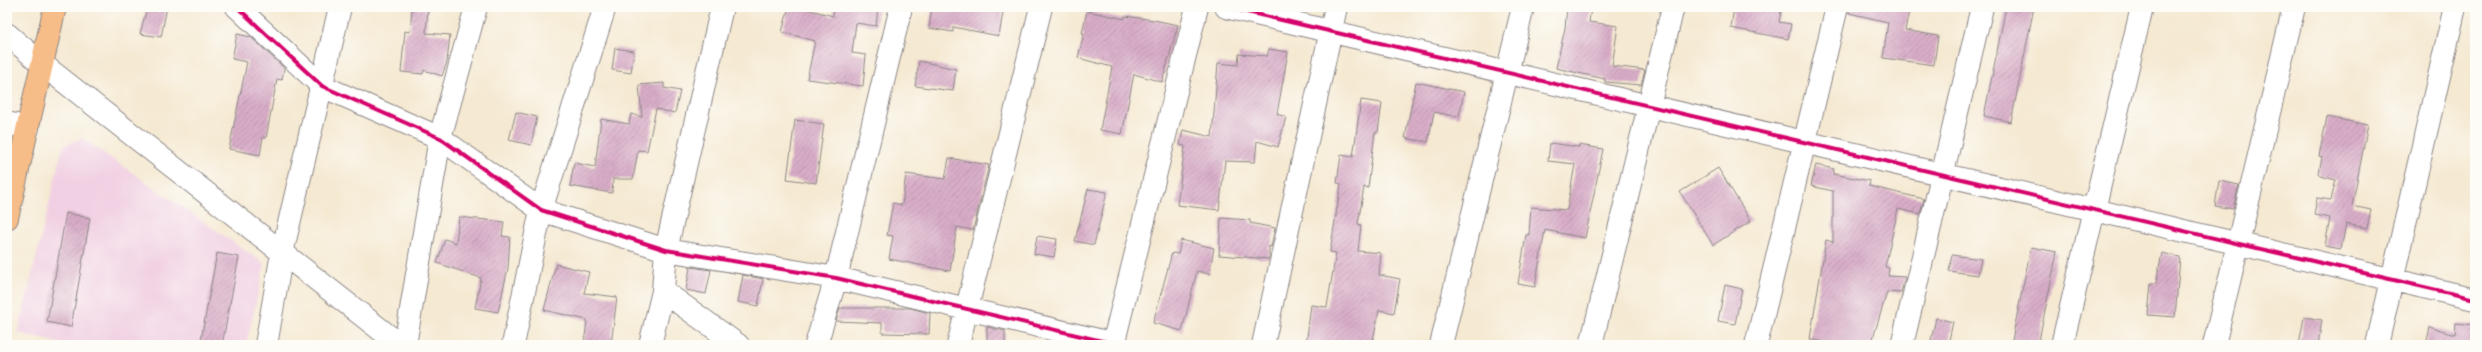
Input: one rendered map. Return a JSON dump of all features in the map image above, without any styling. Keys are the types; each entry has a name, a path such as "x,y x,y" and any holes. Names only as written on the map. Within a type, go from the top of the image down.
{"main road":[{"path":"7,218 17,125 42,64 55,7"}],"street":[{"path":"237,7 322,86 440,138 541,210 666,250 836,278 1116,345 1196,7"},
{"path":"266,345 282,253 340,7"},
{"path":"405,345 440,138 476,7"},
{"path":"513,345 541,210 605,7"},
{"path":"650,345 663,290 666,250 722,7"},
{"path":"816,345 836,278 901,7"},
{"path":"958,345 1041,7"},
{"path":"1226,7 2475,299"},
{"path":"1263,345 1336,7"},
{"path":"1441,345 1523,7"},
{"path":"1591,345 1673,7"},
{"path":"1756,345 1806,143 1837,7"},
{"path":"1902,345 1982,7"},
{"path":"2062,345 2142,7"},
{"path":"2214,345 2294,7"},
{"path":"2377,345 2455,7"},
{"path":"7,34 42,64 400,345"},
{"path":"663,290 738,345"}],"shaded area":[{"path":"82,138 265,264 246,345 68,345 18,333 63,146"}],"building":[{"path":"147,7 167,7 161,37 140,34"},
{"path":"789,7 799,7 833,16 834,7 878,7 876,26 856,23 852,53 866,55 863,86 807,79 815,41 782,32"},
{"path":"932,7 1004,7 999,36 953,27 953,32 929,28"},
{"path":"1567,7 1591,7 1589,22 1618,26 1612,66 1645,70 1641,85 1605,82 1605,79 1556,68 1565,28"},
{"path":"1734,7 1782,7 1779,22 1791,24 1788,39 1731,28"},
{"path":"1850,7 1910,7 1905,30 1938,36 1934,65 1883,58 1888,22 1849,13"},
{"path":"2006,7 2034,7 2011,122 1984,116"},
{"path":"412,8 428,9 426,33 450,35 447,62 442,76 424,70 423,74 401,72 405,31 410,32"},
{"path":"1087,11 1125,19 1125,16 1178,25 1162,82 1134,74 1122,134 1100,130 1112,67 1078,58"},
{"path":"237,34 251,37 284,68 282,80 277,79 266,138 263,137 260,155 229,149 247,62 232,59"},
{"path":"615,48 634,51 631,73 612,70"},
{"path":"1269,49 1288,52 1277,114 1286,117 1278,147 1257,141 1255,162 1225,161 1219,210 1177,205 1185,146 1180,145 1183,130 1212,137 1218,63 1238,65 1239,54 1267,56"},
{"path":"919,61 956,69 953,91 915,86"},
{"path":"1416,82 1464,92 1459,117 1434,112 1428,142 1405,138"},
{"path":"664,83 664,88 680,91 675,113 656,109 647,151 638,150 633,179 613,179 612,193 570,186 574,163 595,167 601,119 629,124 631,114 642,117 639,85"},
{"path":"1361,100 1382,103 1378,132 1375,132 1368,188 1364,187 1358,224 1361,225 1358,251 1381,253 1379,275 1400,279 1394,313 1379,310 1372,345 1306,345 1311,305 1327,307 1336,253 1330,252 1341,184 1337,183 1341,155 1353,157"},
{"path":"516,112 537,117 531,145 509,140"},
{"path":"2327,117 2368,125 2352,206 2371,210 2367,228 2346,224 2341,249 2325,246 2330,218 2314,215 2317,198 2331,200 2336,180 2321,176 2319,173 2322,157 2319,156"},
{"path":"795,120 824,124 816,183 787,179"},
{"path":"1550,143 1579,147 1579,145 1603,149 1585,238 1545,230 1535,287 1518,284 1526,235 1529,235 1531,207 1567,210 1575,164 1548,161"},
{"path":"949,158 989,165 973,230 957,227 950,271 889,259 893,236 887,235 893,203 902,205 906,174 945,179"},
{"path":"1816,165 1834,169 1833,174 1870,181 1869,186 1924,199 1920,214 1898,209 1885,267 1889,268 1888,276 1905,277 1901,293 1887,292 1871,345 1839,345 1810,339 1826,240 1833,242 1833,191 1811,186"},
{"path":"1718,168 1751,221 1713,245 1680,192"},
{"path":"2219,181 2239,185 2233,209 2215,206"},
{"path":"1088,189 1107,192 1094,245 1075,241"},
{"path":"66,213 90,218 71,327 47,322"},
{"path":"459,217 504,222 502,236 510,237 508,268 498,312 475,308 481,278 437,263 445,239 456,243"},
{"path":"1221,218 1250,220 1250,223 1275,228 1271,247 1269,246 1269,259 1219,255"},
{"path":"1037,236 1057,239 1054,257 1034,254"},
{"path":"1181,240 1214,248 1209,274 1197,271 1182,331 1153,323 1172,253 1178,254"},
{"path":"2031,247 2057,252 2038,345 2011,345"},
{"path":"217,253 239,257 222,345 200,345"},
{"path":"2162,253 2180,257 2175,317 2148,315 2151,283 2156,283"},
{"path":"1952,255 1981,259 1978,275 1949,271"},
{"path":"556,264 589,272 584,293 617,297 611,345 584,345 587,320 544,310"},
{"path":"690,267 711,270 706,294 686,290"},
{"path":"743,275 763,279 758,306 738,302"},
{"path":"1725,285 1742,289 1735,324 1718,321"},
{"path":"840,308 910,308 930,313 929,334 882,333 882,323 836,321"},
{"path":"2304,317 2322,320 2318,345 2299,345"},
{"path":"1936,318 1953,322 1948,345 1930,345"},
{"path":"2456,323 2475,325 2475,345 2426,345 2430,327 2455,334"},
{"path":"987,327 1005,331 1005,343 987,343"}],"cycle path":[{"path":"237,7 322,86 440,138 541,210 666,250 836,278 1119,345"},
{"path":"1226,7 2475,299"}]}
